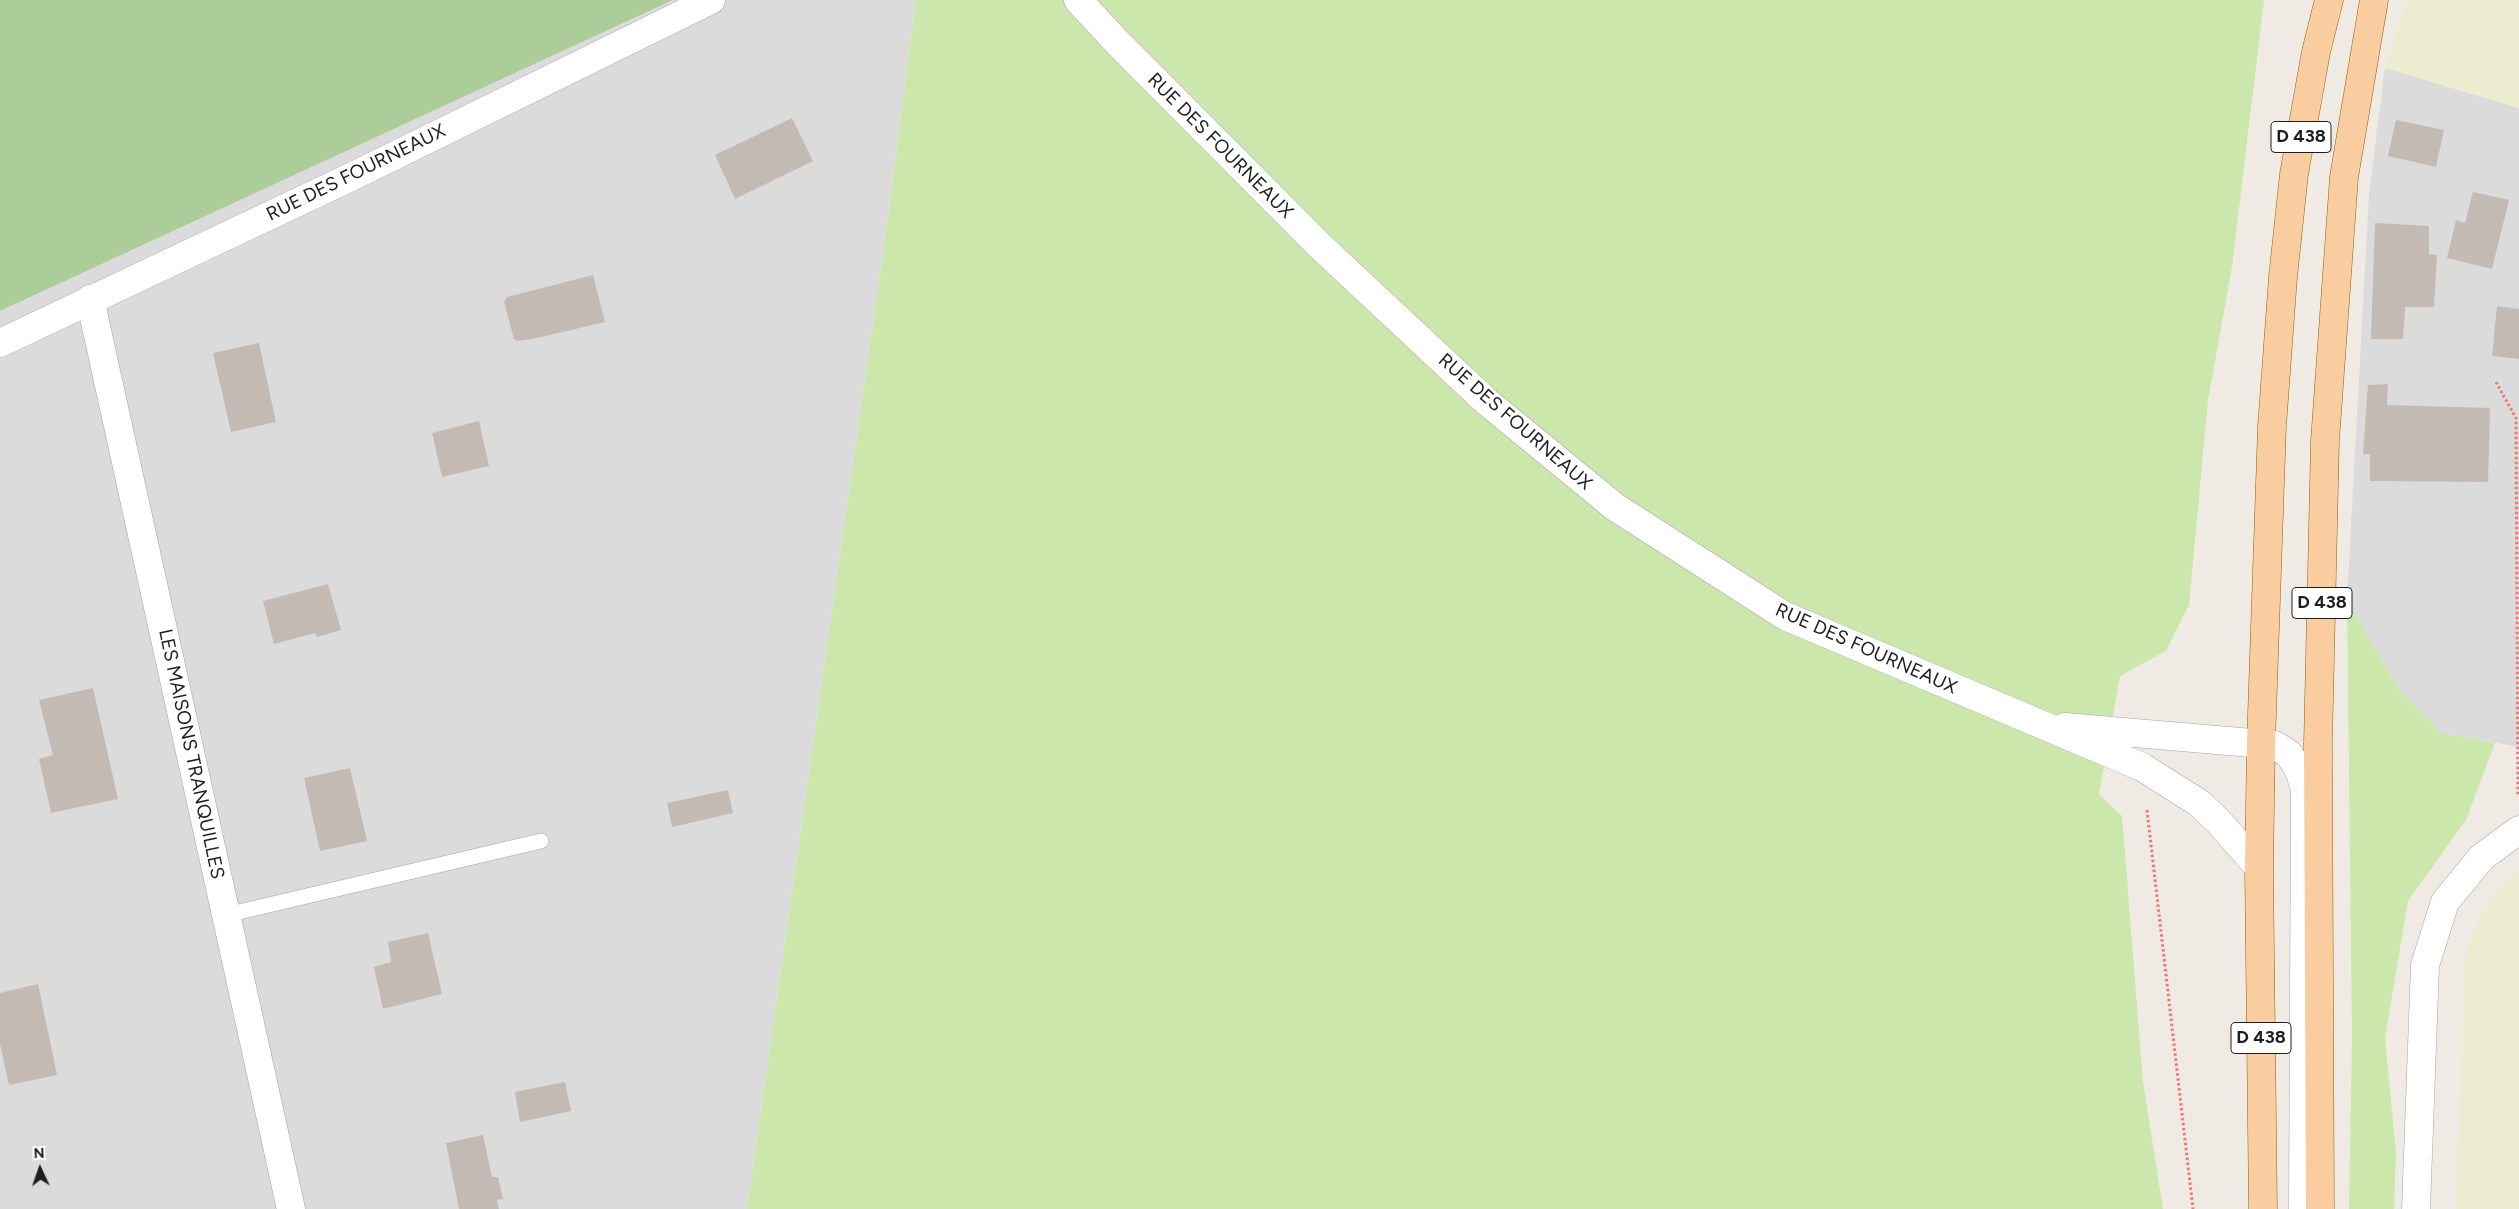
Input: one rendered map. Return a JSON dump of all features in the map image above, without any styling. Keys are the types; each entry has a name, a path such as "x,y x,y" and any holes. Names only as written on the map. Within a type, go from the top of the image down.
{"main road":[{"name":"D 438","path":"2263,1209 2259,868 2261,743 2272,426 2283,276 2294,174 2316,52 2328,0"},
{"name":"D 438","path":"2320,1209 2318,743 2326,441 2344,177 2374,0"}],"street":[{"name":"RUE DES FOURNEAUX","path":"0,342 350,178 711,0"},
{"name":"RUE DES FOURNEAUX","path":"1078,0 1123,48 1319,245 1487,402 1615,507 1785,616 2038,725 2142,767 2199,803 2219,822 2259,868"},
{"name":"LES MAISONS TRANQUILLES","path":"90,299 291,1209"},
{"path":"2038,725 2274,744 2289,754 2299,770 2305,789 2303,1209"},
{"path":"2416,1209 2425,965 2445,902 2482,857 2519,830"}],"lane":[{"path":"226,915 541,841"}],"path":[{"path":"2496,382 2516,418 2519,830"},
{"path":"2142,767 2193,1209"}],"shaded area":[{"path":"673,0 916,0 887,225 747,1209 0,1209 0,311"},
{"path":"2385,68 2519,108 2519,747 2441,733 2398,688 2347,599 2369,194"}],"green space":[{"path":"0,0 673,0 0,311"},
{"path":"916,0 2264,0 2232,267 2208,400 2189,605 2166,651 2120,676 2099,794 2122,816 2143,1082 2163,1209 747,1209 887,225"},
{"path":"2407,0 2519,0 2519,108 2385,68"},
{"path":"2347,599 2398,688 2441,733 2495,743 2466,820 2408,901 2385,1038 2396,1152 2394,1209 2349,1209 2352,1037"},
{"path":"2519,872 2519,1209 2456,1209 2465,956 2479,919 2500,887"}],"building":[{"path":"792,118 813,161 735,199 715,155"},
{"path":"2396,120 2444,130 2436,167 2388,156"},
{"path":"2473,192 2509,200 2492,269 2447,258 2456,220 2465,223"},
{"path":"2375,223 2429,226 2429,254 2437,255 2434,307 2405,307 2403,339 2371,339"},
{"path":"593,275 605,322 537,338 518,341 514,339 504,302 507,297"},
{"path":"2497,306 2519,309 2519,359 2492,356"},
{"path":"259,343 276,422 231,432 213,353"},
{"path":"2388,384 2387,405 2490,408 2488,482 2370,481 2370,454 2363,454 2368,385"},
{"path":"479,421 489,466 442,477 432,433"},
{"path":"328,584 341,630 317,637 315,633 274,644 263,601"},
{"path":"93,688 118,799 51,813 39,759 53,755 39,700"},
{"path":"350,768 367,841 320,851 304,778"},
{"path":"728,790 733,813 672,827 667,803"},
{"path":"428,933 442,994 383,1009 374,967 391,962 388,942"},
{"path":"38,984 57,1075 9,1085 0,1044 0,993"},
{"path":"565,1082 571,1111 520,1122 515,1092"},
{"path":"483,1135 492,1177 498,1177 503,1199 497,1200 499,1209 459,1209 446,1143"}]}
